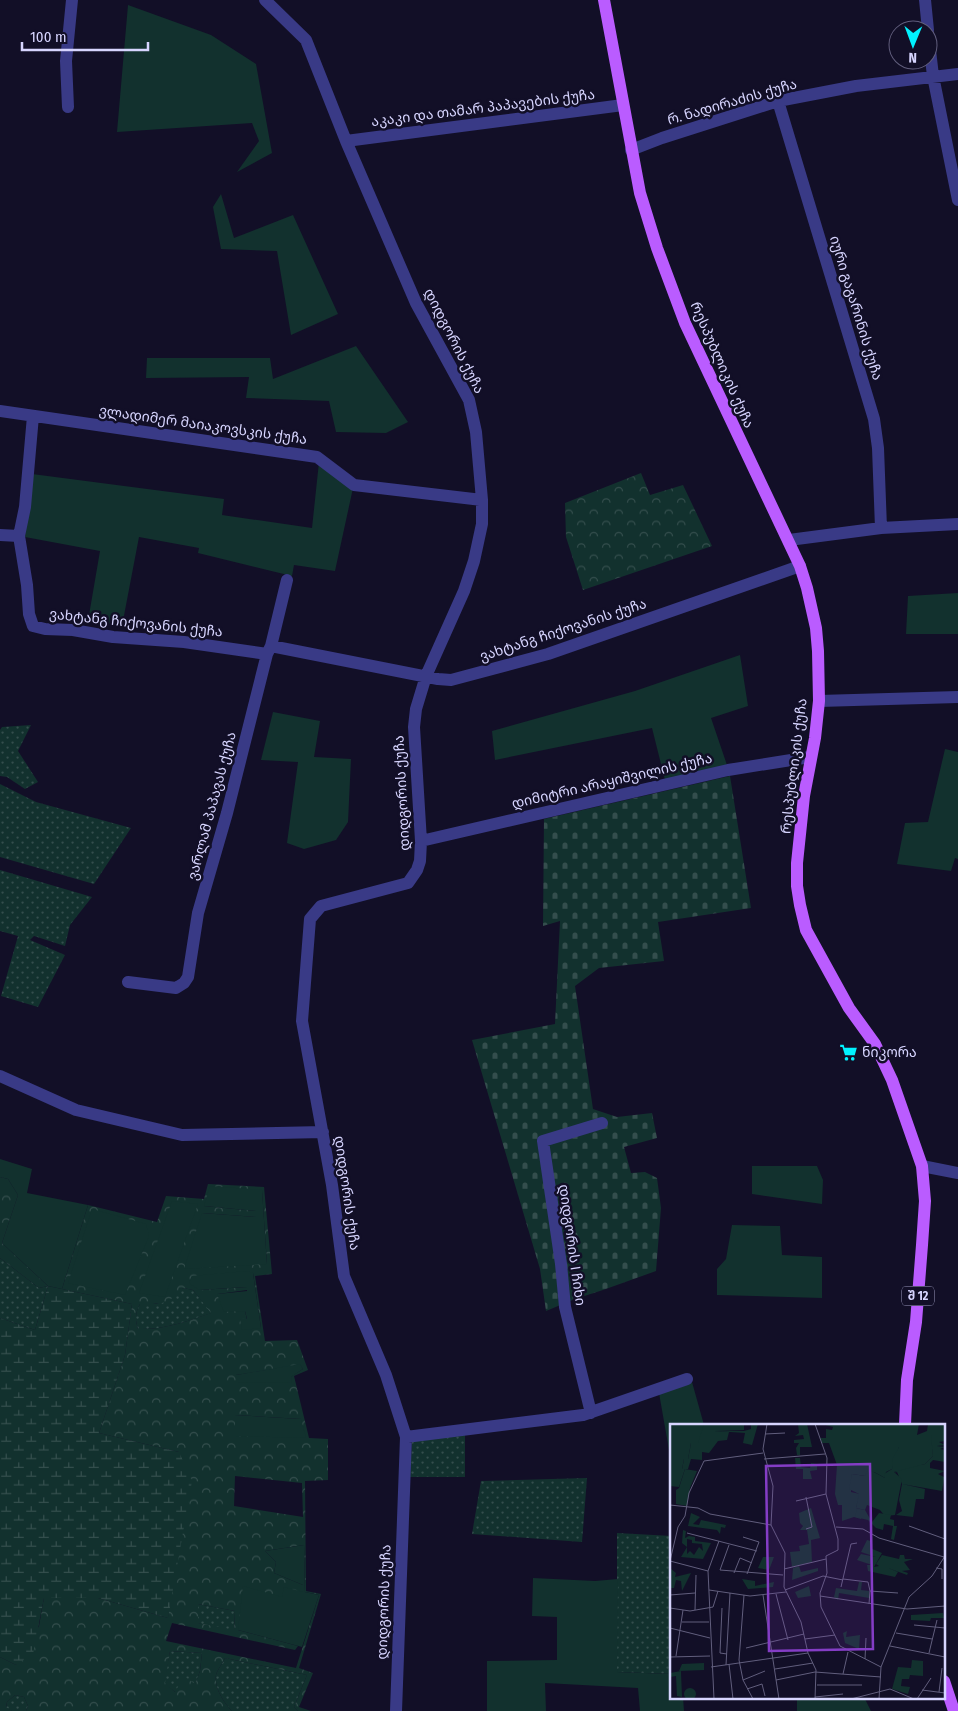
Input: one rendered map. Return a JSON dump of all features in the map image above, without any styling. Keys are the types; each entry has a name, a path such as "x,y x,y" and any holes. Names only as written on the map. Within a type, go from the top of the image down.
{"main road":[{"name":"რესპუბლიკის ქუჩა","path":"604,0 640,193 659,255 685,323 730,422 800,566 816,628 818,701 815,738 804,796 797,863 798,886 806,930 849,1008 875,1044 892,1080 922,1166 925,1201 916,1322 907,1380 905,1424"},
{"path":"946,1687 954,1711"}],"street":[{"path":"68,107 66,61 72,0"},
{"name":"დიდგორის ქუჩა","path":"265,0 306,40 346,141 416,303 469,400 476,432 482,500 482,524 474,561 464,591 426,676 416,710 414,727 421,841 420,861 417,870 408,883 321,906 310,919 302,1021 332,1185 344,1276 386,1375 406,1437 396,1711"},
{"path":"925,0 927,20"},
{"path":"931,70 958,200"},
{"name":"რ. ნადირაძის ქუჩა","path":"631,150 662,138 778,101 856,86 958,74"},
{"name":"იური გაგარინის ქუჩა","path":"778,101 874,419 878,448 881,528"},
{"name":"აკაკი და თამარ პაპავების ქუჩა","path":"346,141 623,105"},
{"name":"ვლადიმერ მაიაკოვსკის ქუჩა","path":"0,411 316,457 354,484 482,500"},
{"path":"0,535 19,536 25,507 34,416"},
{"path":"789,540 881,528 958,524"},
{"name":"ვახტანგ ჩიქოვანის ქუჩა","path":"19,536 27,585 28,614 34,626 113,637 269,650 451,680 548,654 800,566"},
{"name":"ვარლამ პაპავას ქუჩა","path":"128,982 176,988 184,983 188,977 198,914 227,813 287,580"},
{"path":"818,701 958,697"},
{"name":"დიმიტრი არაყიშვილის ქუჩა","path":"421,841 728,770 810,757"},
{"path":"0,1076 76,1110 182,1134 323,1132"},
{"name":"დიდგორის I ჩიხი","path":"591,1413 565,1307 561,1264 543,1141 602,1124"},
{"path":"922,1166 958,1173"},
{"path":"406,1437 583,1415 687,1379"}],"green space":[{"path":"128,5 211,35 256,64 272,153 237,172 259,141 252,123 117,132"},
{"path":"221,194 234,238 293,215 338,314 291,335 277,251 221,249 213,207"},
{"path":"356,346 408,422 386,433 336,432 329,401 246,398 249,377 146,378 147,358 270,358 273,379"},
{"path":"319,462 353,488 335,571 294,565 292,576 198,553 199,548 139,537 122,626 88,621 100,551 25,537 32,474 224,499 222,515 312,528"},
{"path":"641,473 650,495 683,485 712,546 583,590 566,537 565,503"},
{"path":"958,593 958,634 906,634 908,596"},
{"path":"740,655 748,706 711,718 727,765 665,780 652,728 495,760 492,731 635,691"},
{"path":"273,712 320,721 314,757 351,759 348,822 336,840 304,849 287,843 298,762 261,760"},
{"path":"31,725 18,751 38,782 25,789 7,777 0,776 0,730 2,727"},
{"path":"945,749 958,752 958,859 955,858 951,871 897,864 905,823 928,822"},
{"path":"730,776 751,908 658,922 664,961 599,968 575,986 593,1109 617,1117 652,1113 657,1138 624,1147 631,1173 645,1172 657,1178 661,1208 656,1271 546,1311 540,1269 472,1040 555,1024 560,921 543,926 544,819"},
{"path":"0,784 36,802 131,828 94,884 0,857"},
{"path":"0,870 92,897 70,925 65,946 34,936 30,940 65,955 38,1007 1,996 18,936 0,931"},
{"path":"0,1159 32,1169 27,1193 88,1205 62,1289 48,1286 2,1243 18,1195 8,1179 0,1177"},
{"path":"752,1166 817,1166 823,1180 822,1204 752,1194"},
{"path":"0,1177 8,1179 18,1195 2,1243 48,1286 39,1288 0,1258"},
{"path":"208,1184 264,1187 272,1274 255,1276 265,1341 297,1340 308,1370 294,1376 309,1438 328,1439 328,1480 305,1481 306,1591 321,1594 299,1668 313,1673 299,1707 311,1711 298,1711 294,1707 307,1675 225,1658 217,1673 216,1680 220,1695 232,1711 26,1711 28,1706 24,1697 15,1695 7,1702 6,1707 12,1711 0,1711 0,1657 16,1665 39,1626 44,1598 98,1598 168,1618 179,1452 99,1433 125,1355 132,1304 62,1289 88,1205 157,1222 166,1196 204,1199","holes":["262,1191 267,1264 202,1213 256,1217 257,1211 204,1206","253,1273 261,1328 241,1319 247,1320 245,1311 218,1294 247,1290 247,1287 199,1290","183,1288 193,1290 211,1313 166,1326 138,1329 136,1316 140,1304 159,1303 173,1298","300,1365 303,1369 290,1377 236,1375","235,1415 301,1419 235,1436","235,1476 302,1483 303,1517 234,1506","304,1545 305,1592 319,1595 296,1668 166,1641 172,1623 295,1650 298,1646 238,1630 282,1597 303,1592 303,1585 274,1573 276,1562 265,1551","198,1604 235,1611 234,1630 198,1623","170,1651 202,1653 200,1671 195,1684 184,1676 175,1692 165,1683"]},
{"path":"210,1186 262,1190 267,1264 184,1269 202,1213 256,1217 256,1211 204,1206"},
{"path":"172,1201 198,1204 165,1297 139,1293"},
{"path":"92,1209 146,1224 149,1236 125,1295 68,1283"},
{"path":"732,1225 780,1226 782,1255 822,1257 822,1298 717,1295 717,1269 726,1259"},
{"path":"0,1258 39,1288 48,1286 35,1330 0,1318"},
{"path":"247,1271 253,1273 261,1328 242,1330 240,1319 247,1319 245,1311 224,1312 217,1294 247,1291 247,1287 199,1290 189,1283 192,1276"},
{"path":"48,1286 132,1304 125,1355 99,1433 179,1452 192,1481 168,1618 98,1598 44,1598 33,1654 16,1665 0,1657 0,1318 35,1330"},
{"path":"183,1288 193,1290 212,1313 185,1322 138,1329 136,1316 140,1304 157,1304"},
{"path":"300,1364 303,1369 291,1377 292,1383 236,1382 236,1375"},
{"path":"692,1382 704,1424 670,1424 670,1456 659,1393"},
{"path":"235,1415 301,1419 306,1438 235,1436"},
{"path":"465,1434 465,1477 410,1477 412,1438"},
{"path":"587,1478 582,1542 472,1534 481,1481"},
{"path":"617,1533 670,1536 670,1674 617,1672"},
{"path":"304,1545 305,1592 319,1595 302,1647 238,1630 243,1586 282,1597 284,1587 303,1592 303,1585 274,1573 276,1562 265,1551"},
{"path":"533,1578 595,1581 618,1579 617,1672 670,1674 670,1698 683,1698 684,1711 640,1711 638,1688 545,1683 546,1711 487,1711 487,1661 557,1660 557,1617 532,1616"},
{"path":"198,1604 235,1611 234,1631 197,1623"},
{"path":"170,1651 202,1653 200,1671 195,1685 175,1692 164,1683"},
{"path":"225,1658 307,1675 294,1707 298,1711 232,1711 220,1695 216,1680 217,1673"},
{"path":"15,1695 24,1697 28,1706 26,1711 12,1711 6,1708 7,1702"},
{"path":"797,1698 864,1698 871,1711 797,1711"}],"place":[{"name":"ნიკორა","path":"848,1052"}]}
